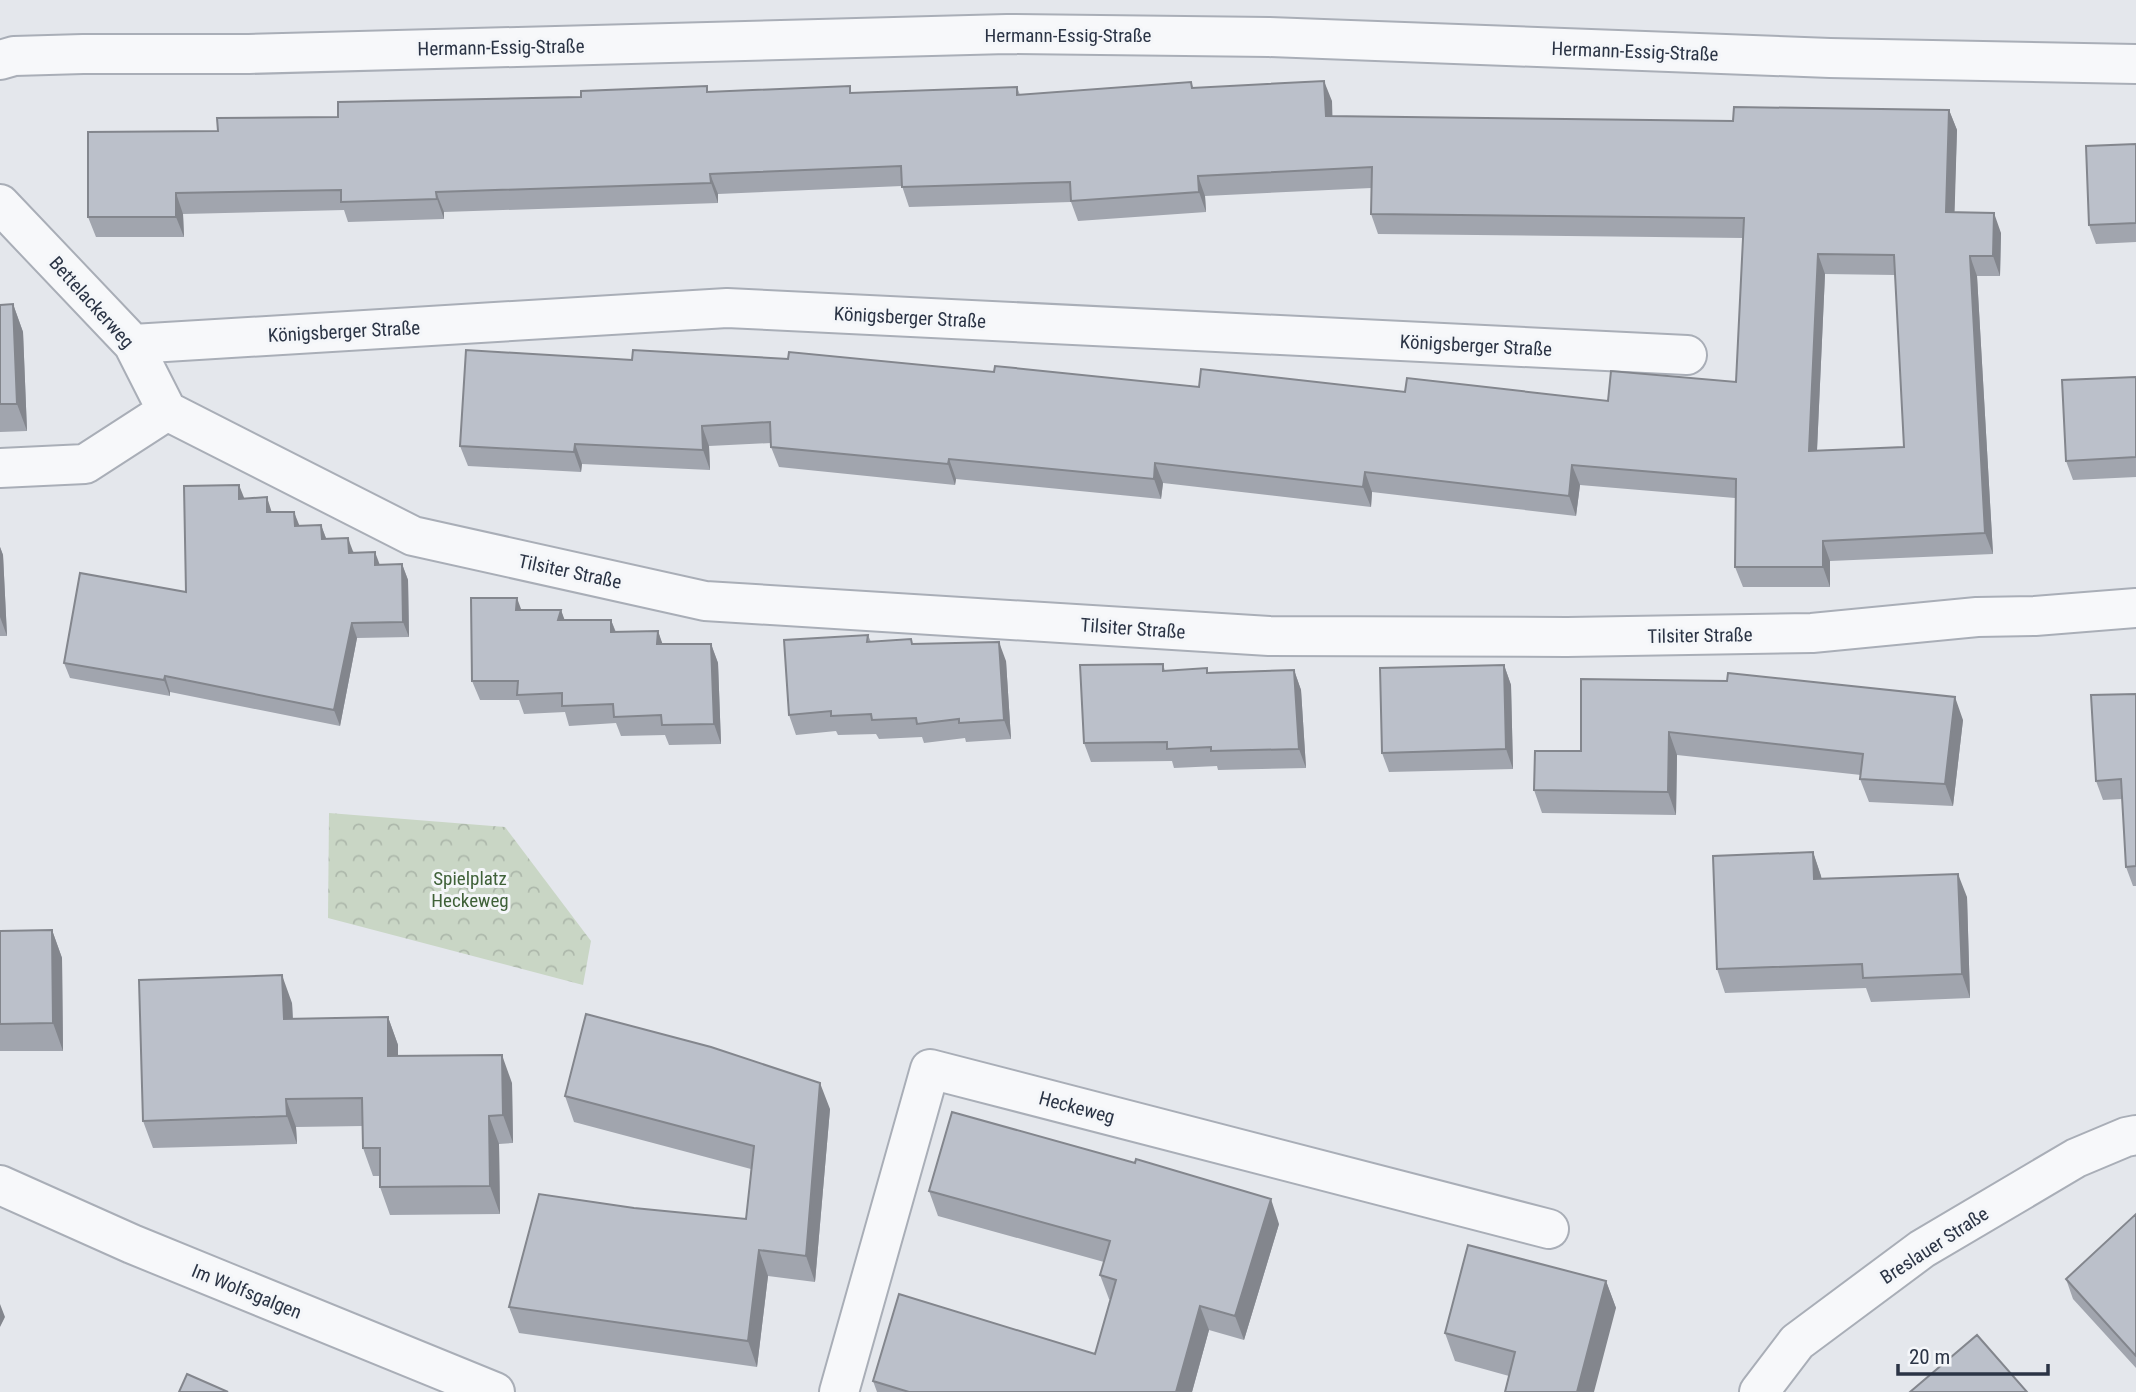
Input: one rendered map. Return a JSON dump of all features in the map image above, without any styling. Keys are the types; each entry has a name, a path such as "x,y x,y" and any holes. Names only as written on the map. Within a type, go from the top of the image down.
{"street":[{"name":"Hermann-Essig-Straße","path":"0,60 14,56 83,54 249,54 1021,34 1269,37 1830,58 2136,64"},
{"name":"Bettelackerweg","path":"0,204 133,344 167,411"},
{"name":"Königsberger Straße","path":"133,344 727,308 1687,355"},
{"path":"0,468 85,464 167,411"},
{"name":"Tilsiter Straße","path":"167,411 413,536 705,601 1269,636 1567,638 1812,633 1977,617 2035,616 2136,608"},
{"name":"Heckeweg","path":"839,1392 930,1069 1549,1229"},
{"name":"Breslauer Straße","path":"1759,1392 1797,1342 1922,1249 2076,1158 2136,1135"},
{"name":"Im Wolfsgalgen","path":"0,1185 132,1244 495,1392"}],"green space":[{"name":"Spielplatz Heckeweg","path":"329,813 505,827 591,941 583,985 328,918"}],"building":[{"path":"1324,81 1326,116 1733,121 1734,107 1949,110 1946,212 1994,213 1993,256 1970,256 1985,533 1823,541 1823,567 1735,567 1736,479 1572,465 1569,496 1365,472 1363,487 1155,463 1154,479 949,459 948,464 771,447 770,422 702,426 703,450 575,444 574,452 460,446 466,350 632,360 633,350 788,359 789,352 994,372 995,366 1199,387 1201,369 1405,392 1407,378 1608,401 1611,371 1736,382 1744,218 1371,214 1372,167 1198,176 1199,192 1071,201 1070,182 902,187 901,166 710,174 711,183 436,192 437,199 341,202 341,190 176,193 176,217 88,217 88,132 218,131 217,118 338,117 338,102 581,97 581,91 707,86 707,92 850,86 850,93 1017,87 1017,95 1191,82 1192,88","holes":["1818,254 1894,255 1904,447 1809,451"]},
{"path":"2136,144 2136,223 2089,225 2086,146"},
{"path":"13,304 17,404 0,404 0,305"},
{"path":"2136,377 2136,457 2066,461 2062,380"},
{"path":"239,485 239,499 267,497 267,512 294,512 295,526 321,525 322,539 348,538 349,553 375,552 375,565 402,564 403,622 352,623 334,710 165,676 164,680 64,663 80,573 186,592 184,486"},
{"path":"471,598 517,598 516,610 561,610 558,620 611,620 611,632 658,631 657,644 711,644 714,724 662,725 661,715 614,717 613,704 562,706 562,693 517,695 518,681 472,681"},
{"path":"868,635 867,642 911,639 912,644 999,642 1004,720 959,723 959,719 917,724 916,718 872,720 871,714 831,716 831,711 789,715 784,640"},
{"path":"1163,664 1163,671 1207,668 1207,673 1294,670 1299,749 1211,751 1211,747 1167,749 1167,742 1084,743 1080,665"},
{"path":"1504,665 1506,749 1382,753 1380,668"},
{"path":"1728,673 1955,697 1945,784 1860,779 1863,754 1669,732 1668,792 1534,790 1535,751 1581,751 1581,679 1727,681"},
{"path":"2136,694 2136,866 2126,867 2121,779 2096,781 2091,695"},
{"path":"1813,852 1814,879 1958,874 1962,974 1863,978 1862,964 1717,969 1713,856"},
{"path":"52,930 53,1023 0,1024 0,931"},
{"path":"282,975 284,1019 388,1017 388,1056 502,1055 503,1115 489,1116 490,1186 380,1187 380,1148 363,1148 362,1098 286,1099 287,1116 143,1121 139,980"},
{"path":"586,1014 711,1047 820,1083 806,1256 759,1250 748,1341 509,1307 539,1194 634,1208 746,1219 754,1146 565,1096"},
{"path":"952,1112 1135,1163 1136,1159 1271,1199 1235,1316 1200,1306 1176,1392 909,1392 873,1381 899,1294 1095,1354 1116,1280 1100,1275 1110,1241 929,1191"},
{"path":"2136,1214 2136,1356 2066,1279"},
{"path":"1468,1245 1606,1281 1577,1392 1505,1392 1515,1352 1445,1333"},
{"path":"1977,1335 2027,1392 1910,1392"},
{"path":"187,1374 228,1392 179,1392"}]}
